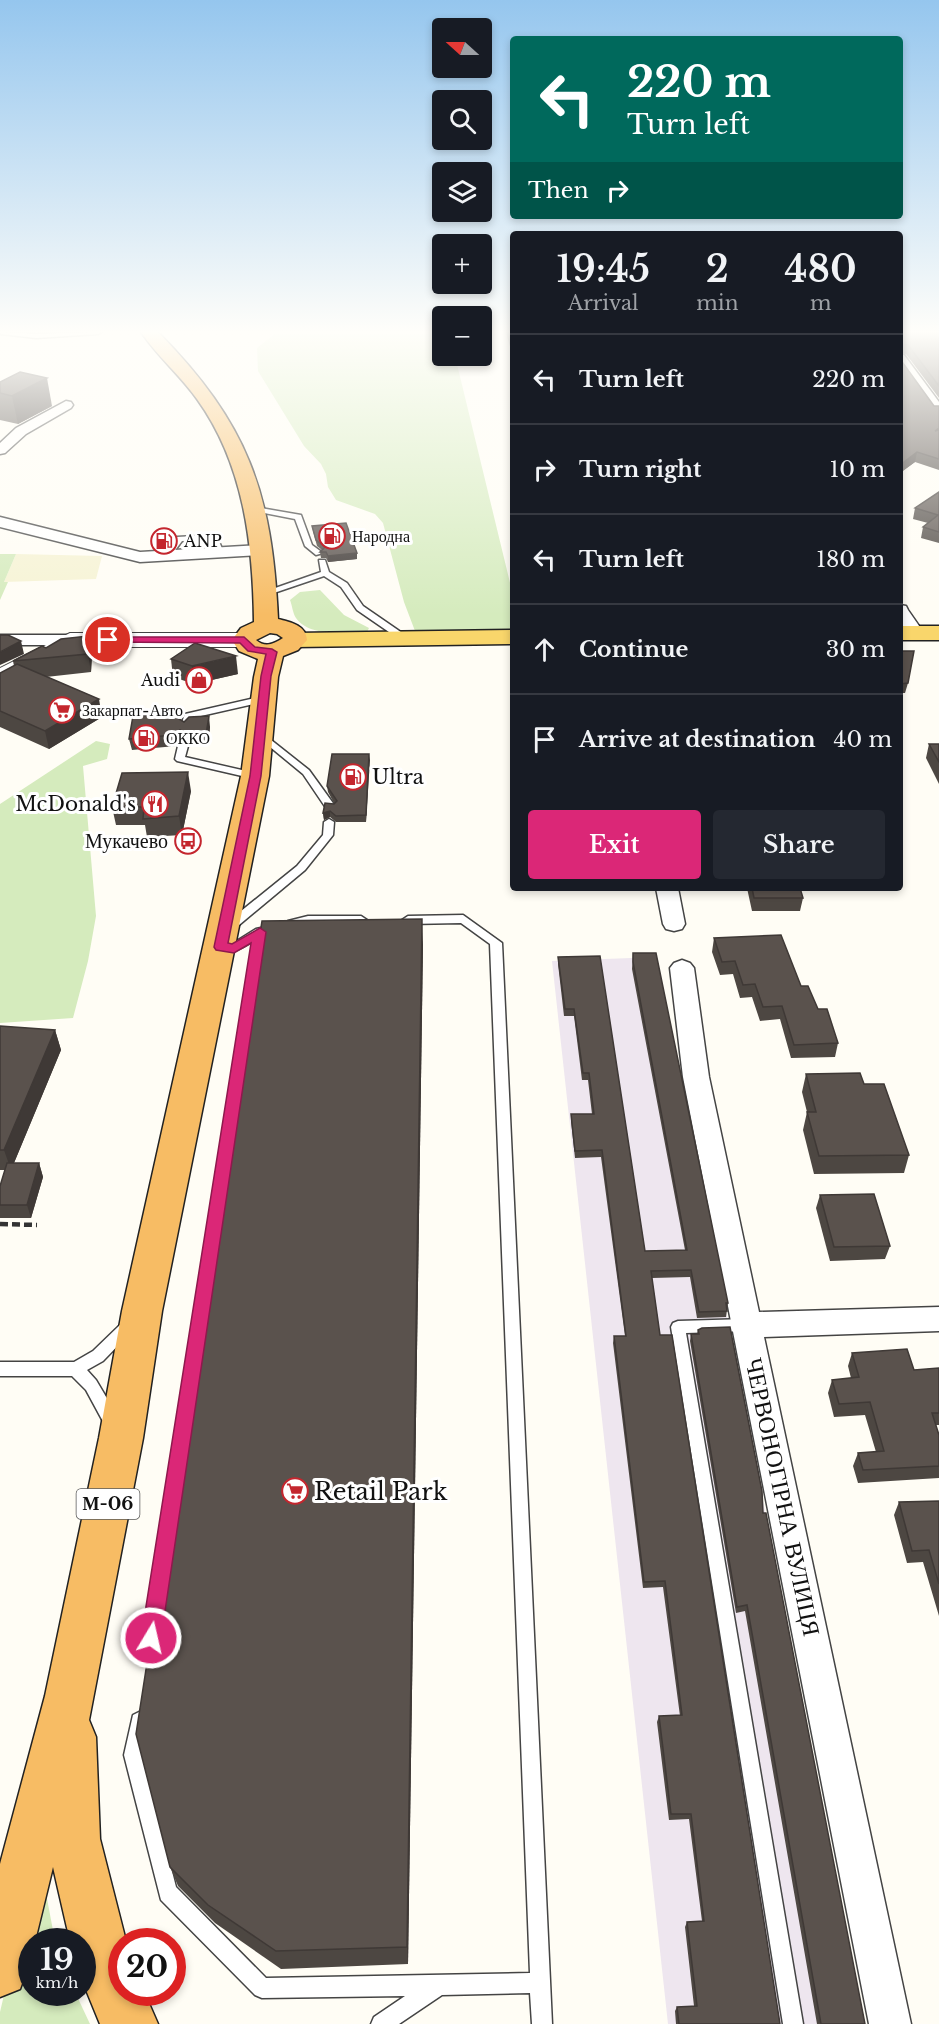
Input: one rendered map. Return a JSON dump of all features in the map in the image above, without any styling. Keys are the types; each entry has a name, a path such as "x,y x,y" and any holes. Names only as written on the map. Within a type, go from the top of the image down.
{"highway":[{"path":"224,426 245,475 261,550 266,627"},
{"path":"266,627 285,628 291,631 295,640 291,646 272,652 252,649 246,645 244,640 247,634 266,627"},
{"path":"265,688 272,652"},
{"name":"М-06","path":"0,1969 70,1696 121,1438 142,1311 255,776 265,688"},
{"name":"М-06","path":"70,1696 73,1839 103,1961 129,2024"}],"main road":[{"path":"908,633 939,633"},
{"path":"295,640 510,637"}],"street":[{"path":"0,450 29,426"},
{"path":"0,522 140,557 261,550"},
{"path":"903,619 908,633"},
{"path":"0,640 244,640"},
{"path":"0,677 70,640"},
{"path":"668,891 674,924"},
{"name":"ЧЕРВОНОГІРНА ВУЛИЦЯ","path":"682,969 696,1077 890,2024"},
{"path":"748,1325 939,1320"}],"lane":[{"path":"252,508 298,517 309,546 320,558 325,573 344,585 360,608 405,639"},
{"path":"265,593 325,573"},
{"path":"185,728 188,716 265,688"},
{"path":"261,735 306,772 330,806"},
{"path":"183,746 180,759 255,776"},
{"path":"329,822 328,835 301,868 222,939 234,948 260,932 308,920 463,919 496,944 542,2024"},
{"path":"178,1461 260,932"},
{"path":"0,1369 76,1369 98,1356 142,1311"},
{"path":"748,1325 678,1327 793,2024"},
{"path":"76,1369 91,1385 121,1438"},
{"path":"140,1708 133,1755 168,1893 262,1988 541,1983"},
{"path":"381,2024 439,1985"}],"path":[{"path":"0,1224 37,1225"}],"shaded area":[{"path":"16,554 102,556 96,579 4,582"},
{"path":"657,957 865,2024 668,2024 552,961"}],"green space":[{"path":"292,426 472,426 510,583 510,629 415,631 404,602 383,523 375,514 336,500 328,487 326,474 321,464 304,446"},
{"path":"0,554 16,554 4,582 8,582 0,600"},
{"path":"320,590 344,615 369,628 367,632 319,631 302,624 295,616 290,600 300,592"},
{"path":"96,741 110,744 107,759 83,766 96,916 88,961 73,1018 0,1023 0,804"},
{"path":"38,1851 53,1928 20,1928"},
{"path":"18,1936 18,2006 82,2006 90,2024 0,2024 0,2012"}],"building":[{"path":"903,426 939,426 935,431 939,430 939,459 917,452 903,463"},
{"path":"939,492 939,532 923,527 938,515 915,508"},
{"path":"346,523 357,553 328,556 326,552 320,552 325,547 316,540 312,526"},
{"path":"0,635 8,635 21,641 0,652"},
{"path":"88,636 88,654 13,661 42,646 46,648 61,639"},
{"path":"195,643 236,656 192,666 171,659"},
{"path":"903,651 914,651 908,683 903,684"},
{"path":"17,664 99,699 45,731 0,711 0,673"},
{"path":"158,715 158,718 176,717 184,722 189,717 209,716 206,734 188,735 180,730 174,735 129,739 133,716"},
{"path":"929,744 939,744 939,762"},
{"path":"332,754 369,754 366,815 336,816 330,811 323,813 325,803 334,804 337,801 327,786"},
{"path":"188,772 179,816 143,819 144,807 112,807 122,773"},
{"path":"753,891 801,891 803,898 754,898"},
{"name":"Retail Park","path":"422,919 407,1947 276,1951 208,1905 170,1867 136,1734 262,921"},
{"path":"781,935 801,986 808,986 818,1009 827,1009 838,1043 794,1045 782,1006 763,1007 755,984 743,985 735,961 722,962 714,938"},
{"path":"633,953 656,953 728,1303 726,1303 727,1311 699,1312 691,1270 651,1271 660,1335 672,1335 780,2024 679,2024 677,2007 697,2006 687,1922 704,1921 691,1814 671,1814 659,1716 682,1715 665,1581 644,1582 614,1336 626,1336 602,1150 575,1151 571,1114 594,1114 589,1073 583,1073 574,1009 565,1009 558,957 600,956 645,1251 687,1250"},
{"path":"0,1026 55,1030 4,1150 0,1150"},
{"path":"860,1073 864,1084 884,1084 909,1155 819,1156 807,1112 816,1112 806,1074"},
{"path":"7,1163 39,1163 27,1205 0,1205 0,1186"},
{"path":"874,1194 890,1246 834,1247 820,1195"},
{"path":"730,1327 762,1491 763,1513 766,1513 865,2024 821,2024 747,1605 737,1607 691,1334 699,1334 698,1330 702,1328"},
{"path":"907,1349 914,1370 939,1368 939,1413 932,1413 939,1435 939,1466 863,1470 858,1453 884,1451 870,1402 839,1404 832,1380 859,1377 852,1353"},
{"path":"939,1501 939,1584 929,1550 912,1551 899,1502"}],"place":[{"name":"Народна","path":"332,536"},
{"name":"ANP","path":"164,541"},
{"name":"Audi","path":"199,680"},
{"name":"Закарпат-Авто","path":"62,710"},
{"name":"ОККО","path":"146,738"},
{"name":"Ultra","path":"353,777"},
{"name":"McDonald's","path":"155,804"},
{"name":"Мукачево","path":"188,841"},
{"name":"Retail Park","path":"295,1491"}],"route":[{"path":"108,640 244,640 246,645 252,649 272,652 266,676 255,776 220,947 234,948 260,932 151,1638"}]}
